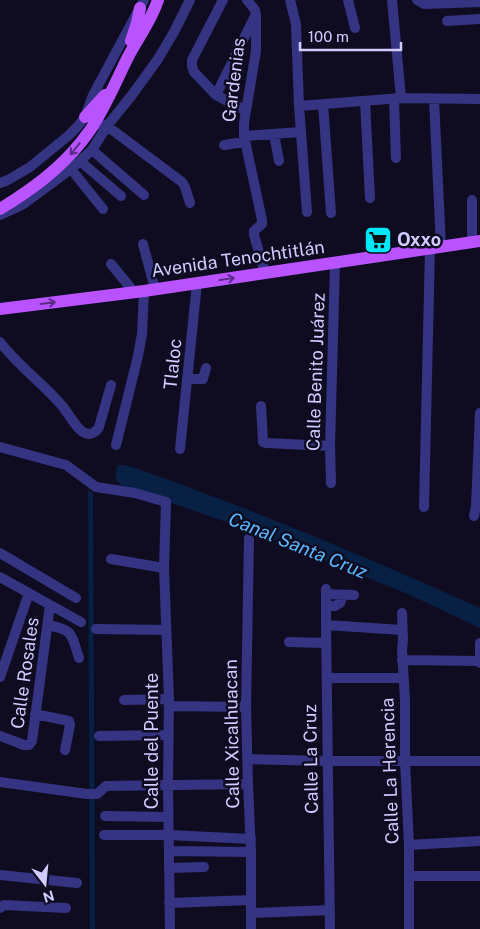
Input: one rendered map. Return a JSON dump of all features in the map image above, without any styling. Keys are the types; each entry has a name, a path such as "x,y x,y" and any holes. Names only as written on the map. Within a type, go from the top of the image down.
{"main road":[{"path":"0,208 30,190 59,167 73,152 95,122 129,55 153,14 158,0"},
{"path":"129,55 130,45 142,4"},
{"name":"Avenida Tenochtitlán","path":"0,309 197,283 476,241"}],"street":[{"path":"0,183 30,167 77,127 95,122 132,95 158,59 190,0"},
{"path":"223,0 192,60 192,66 194,72 216,95 246,111"},
{"name":"Gardenias","path":"246,0 255,10 256,15 256,51 244,123 244,139 262,220 262,224 254,231 254,235 265,273"},
{"path":"290,0 296,24 299,106 307,212"},
{"path":"348,0 355,28"},
{"path":"392,0 397,99 396,158"},
{"path":"417,0 424,4 480,2"},
{"path":"0,215 22,205 71,169 92,150 95,122 94,95 142,4"},
{"path":"216,95 256,15"},
{"path":"447,20 480,19"},
{"path":"299,106 397,99 480,99"},
{"path":"424,507 435,247 434,99"},
{"path":"365,101 370,198"},
{"path":"323,104 331,213"},
{"path":"95,122 182,182 190,203"},
{"path":"224,145 244,139 301,132"},
{"path":"274,134 279,161"},
{"path":"92,150 144,195"},
{"path":"80,161 121,196"},
{"path":"71,169 103,209"},
{"path":"472,200 476,241"},
{"path":"116,445 142,334 144,290 143,244"},
{"name":"Calle Benito Juárez","path":"330,483 335,263"},
{"path":"111,264 144,290"},
{"name":"Tlaloc","path":"180,449 197,283"},
{"path":"0,342 84,433 92,434 99,427 111,385"},
{"path":"188,378 203,379 206,368"},
{"path":"261,406 263,442 330,446"},
{"path":"474,516 480,413"},
{"name":"Calle del Puente","path":"1,448 66,465 96,487 135,492 166,502 164,568 169,702 168,817 170,929"},
{"name":"Calle Xicalhuacan","path":"249,538 246,707 251,839 251,929"},
{"path":"0,553 76,598"},
{"path":"111,559 164,568"},
{"path":"0,577 81,622"},
{"name":"Calle La Cruz","path":"330,929 326,591 343,595"},
{"path":"0,677 29,593"},
{"path":"326,606 340,604 343,595 354,595"},
{"name":"Calle Rosales","path":"0,736 24,745 29,745 32,741 50,605"},
{"name":"Calle La Herencia","path":"402,613 410,929"},
{"path":"48,625 61,627 69,632 79,658"},
{"path":"326,625 402,630"},
{"path":"96,629 166,630"},
{"path":"289,642 326,643"},
{"path":"402,660 480,662 480,643"},
{"path":"327,678 403,678"},
{"path":"124,700 246,707"},
{"path":"36,714 69,721 64,750"},
{"path":"99,736 169,735"},
{"path":"247,759 480,761"},
{"path":"0,782 92,794 106,786 248,784"},
{"path":"105,816 168,817"},
{"path":"104,836 169,835 251,839"},
{"path":"408,845 480,841"},
{"path":"169,851 251,852"},
{"path":"169,868 204,867"},
{"path":"0,875 77,882"},
{"path":"409,876 480,876"},
{"path":"169,903 251,900"},
{"path":"0,908 4,905 66,908"},
{"path":"251,914 330,910"}],"water":[{"name":"Canal Santa Cruz","path":"118,465 135,468 266,517 395,570 480,608 480,628 408,594 299,550 232,524 123,486 116,477"},
{"path":"88,490 93,493 95,929 90,929"}],"place":[{"name":"Oxxo","path":"378,240"}]}
